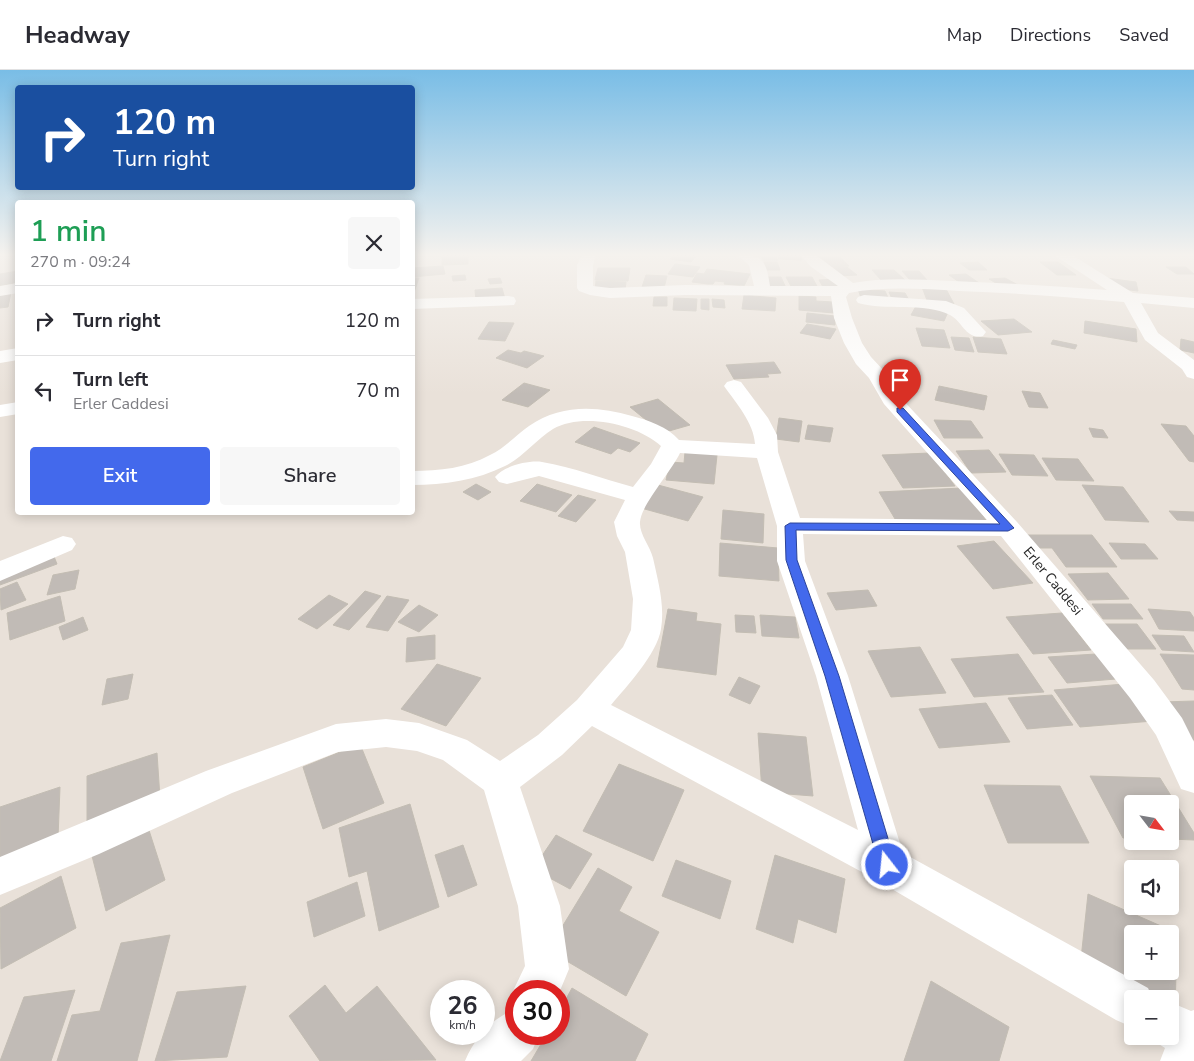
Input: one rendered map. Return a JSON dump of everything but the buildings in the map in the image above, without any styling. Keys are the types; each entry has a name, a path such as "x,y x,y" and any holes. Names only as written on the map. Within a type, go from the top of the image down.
{"street":[{"path":"415,304 500,301"},
{"name":"Erler Caddesi","path":"841,301 843,318 853,343 863,360 878,376 891,400 1008,528 1142,689 1170,728 1194,778"},
{"path":"900,301 940,306 958,312 977,332"},
{"path":"1132,301 1151,336 1190,366 1194,373"},
{"path":"1172,301 1194,303"},
{"path":"1174,353 1194,356"},
{"path":"0,357 15,354"},
{"path":"734,386 757,418 766,435 767,452 790,526 792,560 832,676 887,865"},
{"path":"0,411 15,408"},
{"path":"415,478 439,477 479,469 514,451 538,429 570,416 593,414 617,417 667,438 672,446"},
{"path":"672,446 767,452"},
{"path":"500,781 550,745 589,709 635,653 646,630 647,599 643,571 627,522 638,496 662,466 672,446"},
{"path":"507,476 540,469 638,496"},
{"path":"790,526 1008,528"},
{"path":"0,572 63,544"},
{"path":"589,709 887,865 1124,999"},
{"path":"0,876 219,782 336,738 386,732 419,737 455,750 500,781 539,906 547,969 542,980"},
{"path":"490,1061 505,1044"}],"route":[{"path":"887,865 832,676 792,560 790,526 1008,528 900,410"}]}
